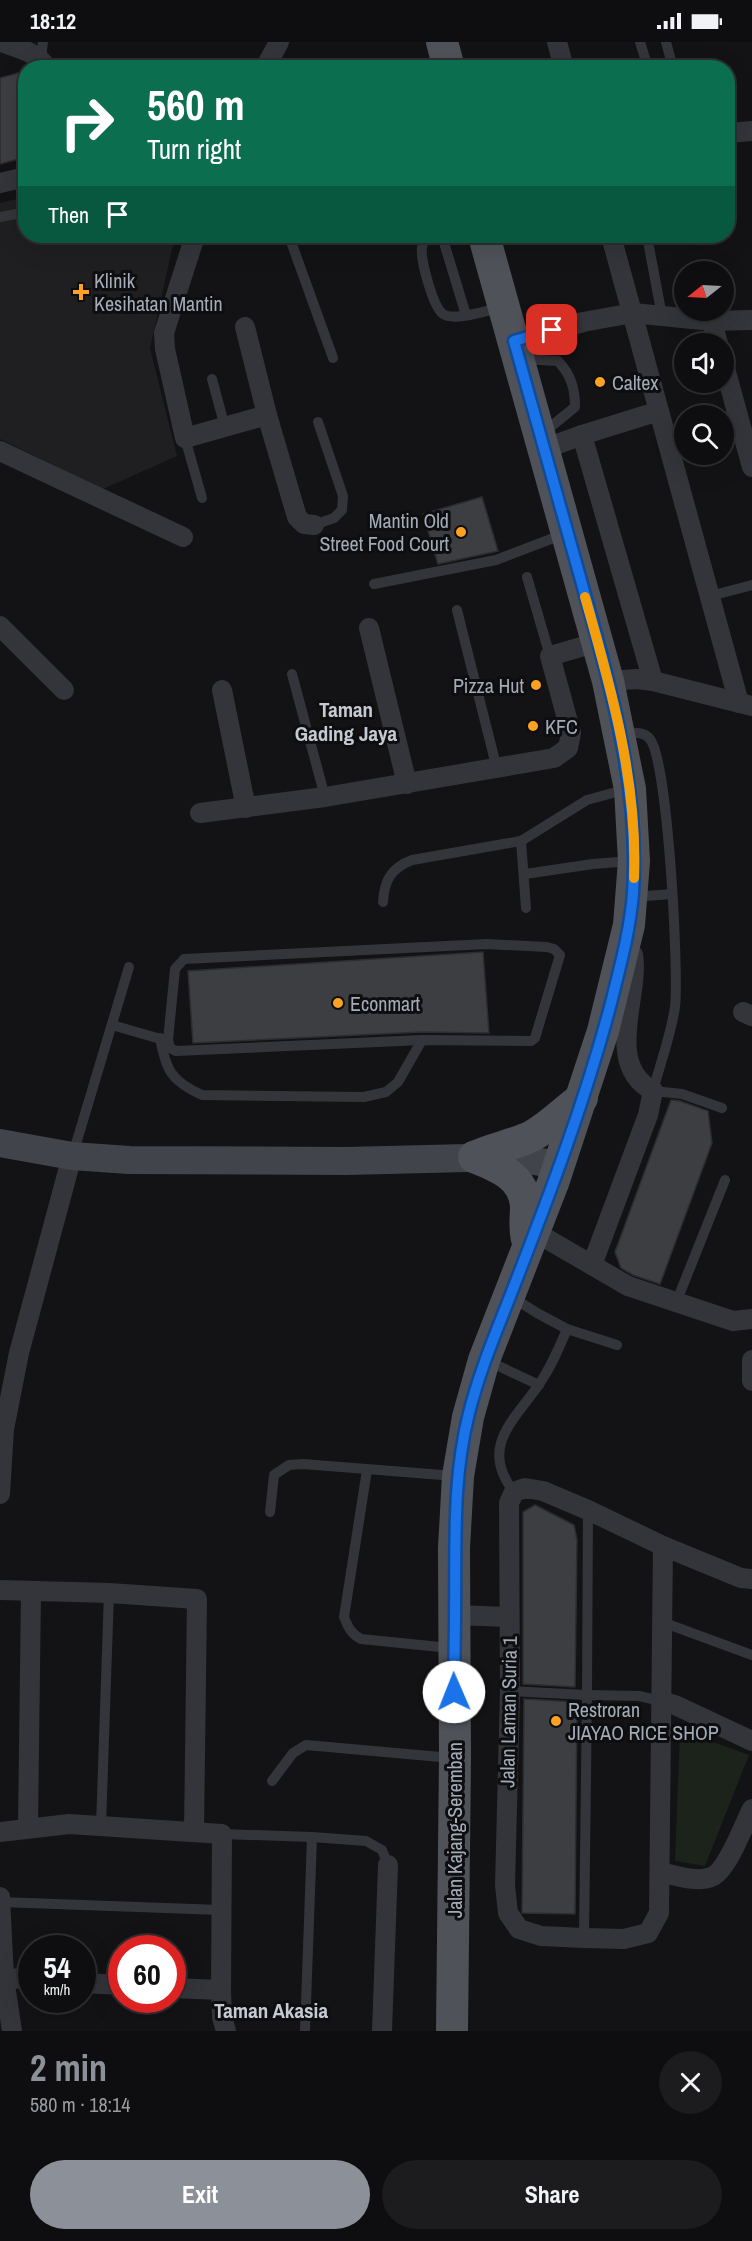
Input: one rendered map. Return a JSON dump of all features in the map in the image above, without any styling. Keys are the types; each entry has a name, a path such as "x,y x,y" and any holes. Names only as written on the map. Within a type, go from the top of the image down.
{"main road":[{"path":"426,42 431,60"},
{"path":"442,42 447,60"},
{"name":"Jalan Kajang-Seremban","path":"452,2031 455,1758 454,1548 458,1476 468,1416 484,1360 511,1296 560,1165 603,1030 631,911 634,861 630,789 621,735 568,532 486,243"},
{"path":"474,1157 491,1148 530,1137 543,1130 582,1098"},
{"path":"0,1143 72,1156 129,1160 346,1161 508,1157 560,1165"},
{"path":"474,1157 515,1178 526,1203 525,1232 531,1240"}],"street":[{"path":"2,42 44,56"},
{"path":"267,60 279,42"},
{"path":"557,42 562,60"},
{"path":"735,132 752,131"},
{"path":"0,183 18,179"},
{"path":"193,243 165,333 165,349 185,438 267,416"},
{"path":"613,243 710,596 745,704"},
{"path":"517,350 583,322 633,313 674,317"},
{"path":"734,320 752,320"},
{"path":"712,321 715,333"},
{"path":"245,327 267,416 297,517 304,524 314,525"},
{"path":"732,393 752,467"},
{"path":"542,442 582,435 659,411"},
{"path":"582,435 653,681"},
{"path":"0,451 183,537"},
{"path":"0,626 64,690"},
{"path":"369,628 407,784"},
{"path":"200,813 325,797 554,758 568,748 571,733 550,656 598,642"},
{"path":"608,681 653,681 745,704"},
{"path":"222,690 246,808"},
{"path":"592,1265 648,1115 653,1091 644,1087 635,1075 626,1039 626,1021 634,961 631,911"},
{"path":"0,1494 2,1429 10,1351 72,1156"},
{"path":"531,1240 592,1265 628,1287 733,1321 751,1323"},
{"path":"752,1360 752,1381"},
{"path":"514,1492 525,1488 543,1491 663,1546 741,1578 752,1579"},
{"name":"Jalan Laman Suria 1","path":"514,1492 509,1503 510,1691 505,1885 508,1913 519,1929 541,1936 584,1938"},
{"path":"584,1938 624,1939 648,1933 659,1913 663,1546"},
{"path":"0,1590 109,1593 197,1599 194,1833"},
{"path":"28,1828 31,1591"},
{"path":"455,1615 509,1617"},
{"path":"661,1701 752,1741"},
{"path":"660,1872 696,1879 712,1877 724,1866 752,1809"},
{"path":"0,1832 69,1824 222,1834 221,1990 222,2017 226,2031"},
{"path":"382,2031 388,1865"},
{"path":"0,1897 2,1978 12,2031"},
{"path":"2,1978 18,1979"},
{"path":"186,1989 221,1990"}],"lane":[{"path":"640,42 646,60"},
{"path":"666,42 671,60"},
{"path":"0,217 18,214"},
{"path":"292,243 333,358"},
{"path":"424,243 422,258 436,306 443,314 451,317 504,306"},
{"path":"444,243 466,315"},
{"path":"648,243 662,316"},
{"path":"517,350 558,360 570,374 575,407 542,442"},
{"path":"212,379 225,427"},
{"path":"314,525 334,518 342,510 344,496 318,422"},
{"path":"185,438 202,498"},
{"path":"374,584 496,560 568,532"},
{"path":"527,577 550,656"},
{"path":"710,596 752,585"},
{"path":"457,610 497,769"},
{"path":"292,674 325,797"},
{"path":"621,735 637,732 650,739 656,755 667,828 672,894 675,1007 653,1091 682,1094 722,1108"},
{"path":"383,902 384,888 391,873 401,864 412,860 521,841 587,800 630,789"},
{"path":"521,841 526,908"},
{"path":"525,873 634,861"},
{"path":"631,911 672,894"},
{"path":"112,1025 164,1039 170,1048 176,1051 422,1040 531,1041 535,1038 560,955 554,949 547,947 487,944 184,959 175,969 164,1039 164,1059 170,1073 189,1089 202,1095 364,1097 386,1092 398,1082 422,1040"},
{"path":"72,1156 129,967"},
{"path":"676,1303 725,1180"},
{"path":"511,1296 567,1329 617,1345"},
{"path":"514,1492 503,1475 500,1461 501,1444 514,1415 539,1385 556,1358 567,1329"},
{"path":"484,1360 539,1385"},
{"path":"270,1512 274,1475 289,1465 303,1464 458,1476"},
{"path":"367,1470 344,1617 348,1628 354,1636 361,1639 454,1648"},
{"path":"584,1938 588,1510"},
{"path":"101,1826 109,1593"},
{"path":"662,1622 752,1655"},
{"path":"510,1691 639,1696 661,1701"},
{"path":"272,1781 293,1752 306,1745 455,1758"},
{"path":"222,1834 366,1841 382,1850 388,1865"},
{"path":"305,2031 312,1837"},
{"path":"0,1902 221,1910"}],"shaded area":[{"name":"Klinik Kesihatan Mantin","path":"18,199 18,243 173,243 150,348 177,456 103,489 0,439 0,203"},
{"path":"680,1730 749,1755 705,1866 675,1861"}],"building":[{"path":"18,73 18,159 0,164 0,78"},
{"name":"Mantin Old Street Food Court","path":"482,497 498,551 438,564 423,514"},
{"name":"Econmart","path":"483,952 489,1033 422,1032 193,1043 188,971"},
{"path":"671,1100 708,1111 712,1143 660,1284 633,1275 621,1268 615,1252"},
{"path":"535,1505 574,1525 577,1540 575,1687 523,1684 523,1512"},
{"path":"524,1699 577,1702 575,1914 522,1913"}],"slow traffic":[{"path":"585,597 621,735 633,820 634,878"}],"place":[{"name":"Klinik Kesihatan Mantin","path":"81,292"},
{"name":"Caltex","path":"600,382"},
{"name":"Mantin Old Street Food Court","path":"461,532"},
{"name":"Pizza Hut","path":"536,685"},
{"name":"KFC","path":"533,726"},
{"name":"Econmart","path":"338,1003"},
{"name":"Restroran JIAYAO RICE SHOP","path":"556,1721"}],"district":[{"name":"Taman Gading Jaya","path":"346,721"},
{"name":"Taman Akasia","path":"271,2010"}],"route":[{"path":"454,1692 454,1548 458,1476 468,1416 484,1360 553,1184 603,1030 623,953 633,897 633,820 621,735 598,642 514,341 552,330"}]}
